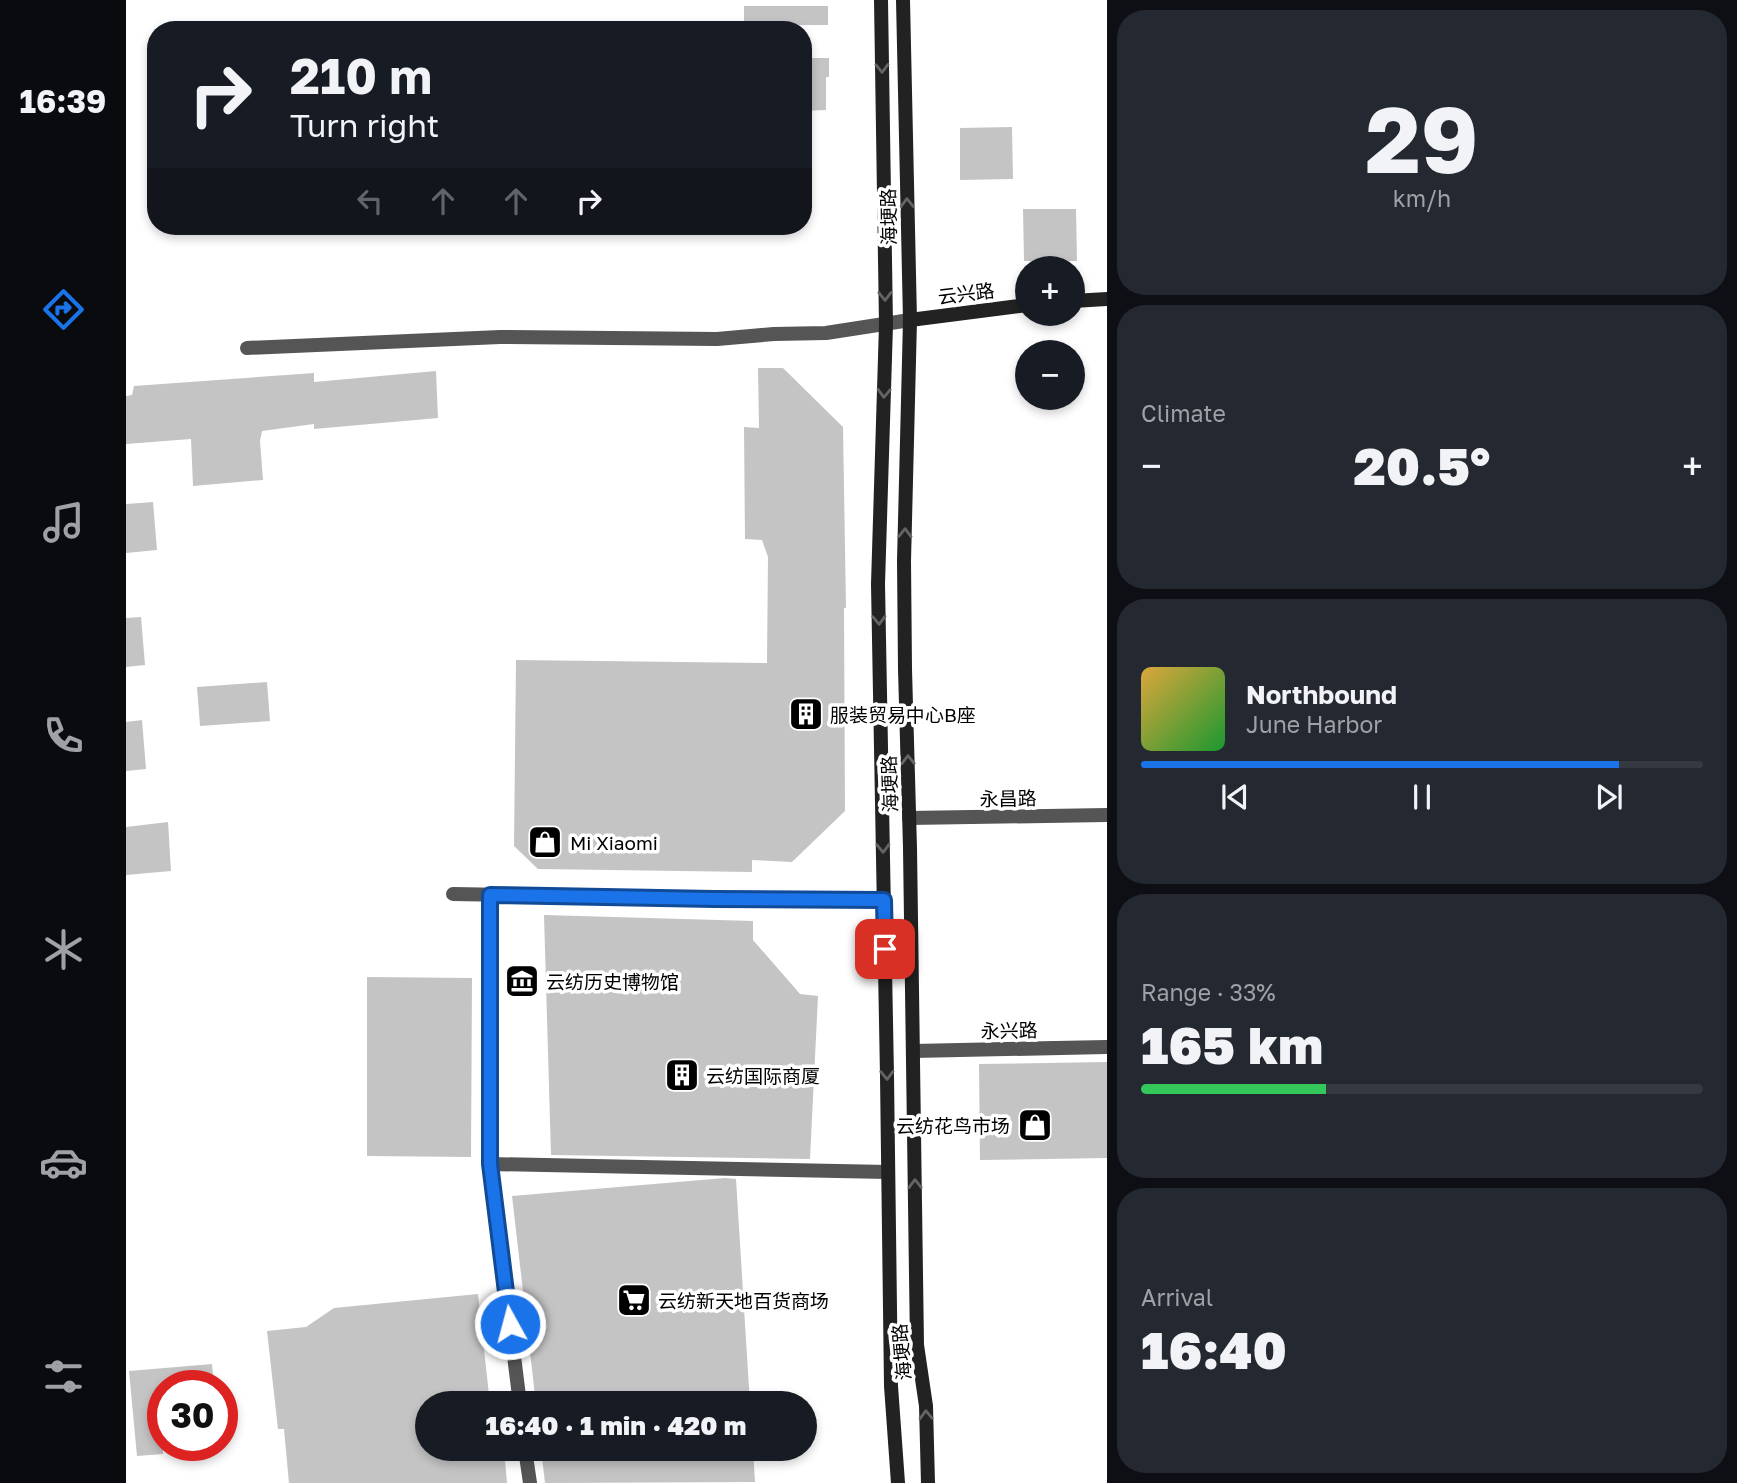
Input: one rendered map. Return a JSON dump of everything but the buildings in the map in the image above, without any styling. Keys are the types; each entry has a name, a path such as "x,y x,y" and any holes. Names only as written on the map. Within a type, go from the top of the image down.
{"main road":[{"name":"海埂路","path":"881,0 886,325 878,584 891,1387 898,1483"},
{"name":"海埂路","path":"903,0 910,320 904,561 917,1345 926,1406 928,1483"},
{"path":"1085,301 1107,299"},
{"name":"云兴路","path":"910,320 1015,307"}],"street":[{"path":"247,348 500,337 717,339 826,333 910,320"},
{"name":"永昌路","path":"909,818 1107,815"},
{"path":"453,894 884,900"},
{"path":"490,895 490,1164 518,1391"},
{"name":"永兴路","path":"913,1051 1107,1047"},
{"path":"490,1164 888,1172"},
{"path":"527,1461 530,1483"}],"place":[{"name":"服装贸易中心B座","path":"806,714"},
{"name":"Mi Xiaomi","path":"545,842"},
{"name":"云纺历史博物馆","path":"522,981"},
{"name":"云纺国际商厦","path":"682,1075"},
{"name":"云纺花鸟市场","path":"1035,1125"},
{"name":"云纺新天地百货商场","path":"634,1300"}],"route":[{"path":"510,1324 490,1164 490,895 884,900 885,949"}]}
